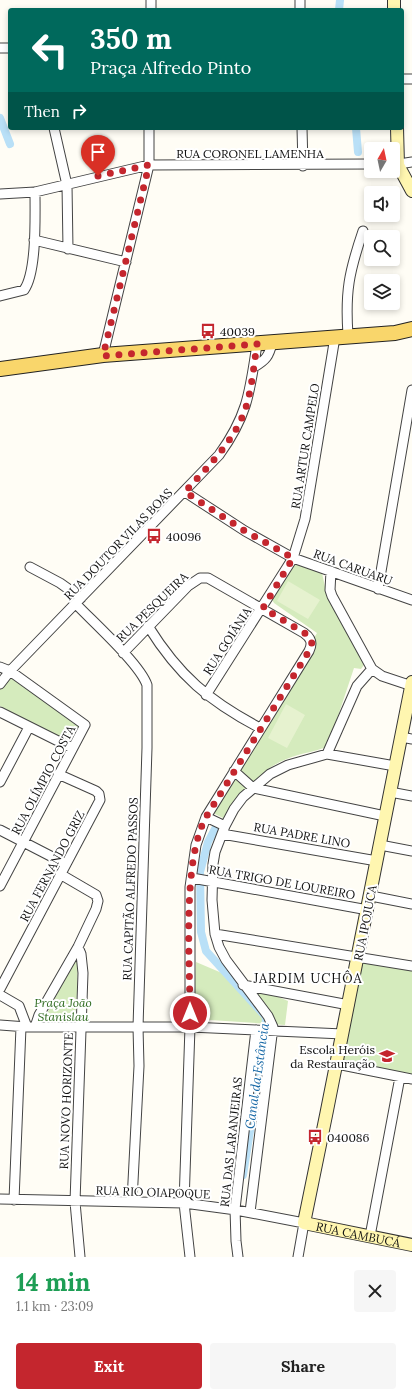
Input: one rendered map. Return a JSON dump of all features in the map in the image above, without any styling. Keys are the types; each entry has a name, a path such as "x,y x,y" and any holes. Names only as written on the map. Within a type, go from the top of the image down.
{"main road":[{"path":"397,130 397,142"},
{"path":"400,172 412,191"},
{"path":"0,369 103,356 395,333 412,329"},
{"name":"RUA IPOJUCA","path":"304,1223 359,957 395,766 406,738 412,684"},
{"name":"RUA CAMBUCÁ","path":"304,1223 412,1246"}],"street":[{"path":"54,130 67,185 68,248"},
{"path":"103,356 149,165 149,130"},
{"path":"302,130 303,166"},
{"path":"400,164 412,162"},
{"name":"RUA CORONEL LAMENHA","path":"0,194 35,192 149,165 303,166 364,164"},
{"path":"0,296 21,292 26,287 29,280 34,240 35,192"},
{"name":"RUA ARTUR CAMPELO","path":"293,558 305,519 342,336 349,275 363,231"},
{"path":"34,240 126,262"},
{"path":"254,367 267,360 270,355 272,343"},
{"name":"RUA DOUTOR VILAS BOAS","path":"0,684 10,671 185,492 219,455 237,429 246,408 257,344"},
{"path":"378,589 412,390"},
{"name":"RUA CARUARU","path":"185,492 245,531 293,558 412,600"},
{"name":"RUA GOIÂNIA","path":"206,695 263,608 293,558"},
{"name":"RUA CAPITÃO ALFREDO PASSOS","path":"30,567 60,583 78,601 143,676 147,690 138,1026 139,1066 132,1201"},
{"path":"331,571 330,590 332,596 372,669 382,676 412,684"},
{"name":"RUA PESQUEIRA","path":"122,653 188,586 200,578 208,578 224,585 263,608"},
{"path":"190,1257 184,1203 190,1027 192,878 196,845 206,817 309,651 312,642 308,635 263,608"},
{"path":"148,626 178,667 206,695 233,714 260,728"},
{"path":"0,667 10,671"},
{"path":"327,754 357,686 372,669"},
{"name":"RUA OLÍMPIO COSTA","path":"0,886 58,774 84,729 85,724 10,671"},
{"path":"0,712 72,748"},
{"path":"0,782 29,727"},
{"path":"248,1212 271,1031 273,1027 268,1016 243,985 226,960 215,934 211,880 215,852 223,830 234,809 253,788 276,770 327,754 395,766"},
{"path":"234,771 253,788 385,816"},
{"name":"RUA FERNANDO GRIZ","path":"0,989 99,803 100,796 96,791 58,774"},
{"path":"390,792 412,796"},
{"name":"RUA PADRE LINO","path":"206,817 223,830 378,861"},
{"path":"0,830 66,864"},
{"path":"380,845 412,851"},
{"path":"28,1027 39,1015 78,946 96,909 98,901 96,895 60,874"},
{"name":"RUA TRIGO DE LOUREIRO","path":"192,878 211,880 368,910"},
{"path":"371,896 412,904"},
{"path":"215,934 412,966"},
{"name":"RUA NOVO HORIZONTE","path":"78,946 81,954 83,974 74,1202 80,1257"},
{"path":"243,985 349,1004"},
{"path":"0,995 19,1006 28,1027 14,1200"},
{"path":"0,1025 28,1027 190,1027 343,1034"},
{"name":"RUA DAS LARANJEIRAS","path":"238,1257 235,1210 258,1030"},
{"path":"337,1064 412,1079"},
{"path":"370,1236 400,1077"},
{"name":"RUA RIO OIAPOQUE","path":"0,1199 74,1202 132,1201 184,1203 248,1212 304,1223"},
{"name":"RUA IPOJUCA","path":"298,1257 304,1223"}],"green space":[{"path":"295,563 322,573 327,596 363,657 364,665 361,669 354,668 328,746 284,760 264,773 256,780 231,822 207,810 317,633 274,603 271,598"},
{"path":"288,581 320,600 308,619 277,601"},
{"path":"9,676 13,677 83,724 71,744 0,706 0,689"},
{"path":"286,704 305,715 287,748 268,738"},
{"name":"Praça João Stanislau","path":"76,959 78,961 76,1021 72,1024 42,1023 74,960"},
{"path":"361,961 412,970 412,1076 341,1062"},
{"path":"196,962 288,1001 285,1025 195,1019 193,1017"}],"waterway":[{"name":"Canal da Estância","path":"339,8 340,0"},
{"name":"Canal da Estância","path":"0,118 10,144"},
{"name":"Canal da Estância","path":"356,130 358,152"},
{"name":"Canal da Estância","path":"217,825 208,842 200,872 201,932 206,951 266,1017 265,1037 243,1175"}],"place":[{"name":"40039","path":"208,331"},
{"name":"40096","path":"154,536"},
{"name":"Escola Heróis da Restauração","path":"387,1056"},
{"name":"040086","path":"315,1137"}],"district":[{"name":"JARDIM UCHÔA","path":"308,978"}],"route":[{"path":"98,176 149,165 103,356 174,349 257,344 246,408 237,429 219,455 185,492 245,531 293,558 263,608 308,635 312,642 309,651 202,823 196,845 190,887 190,1013"}]}
